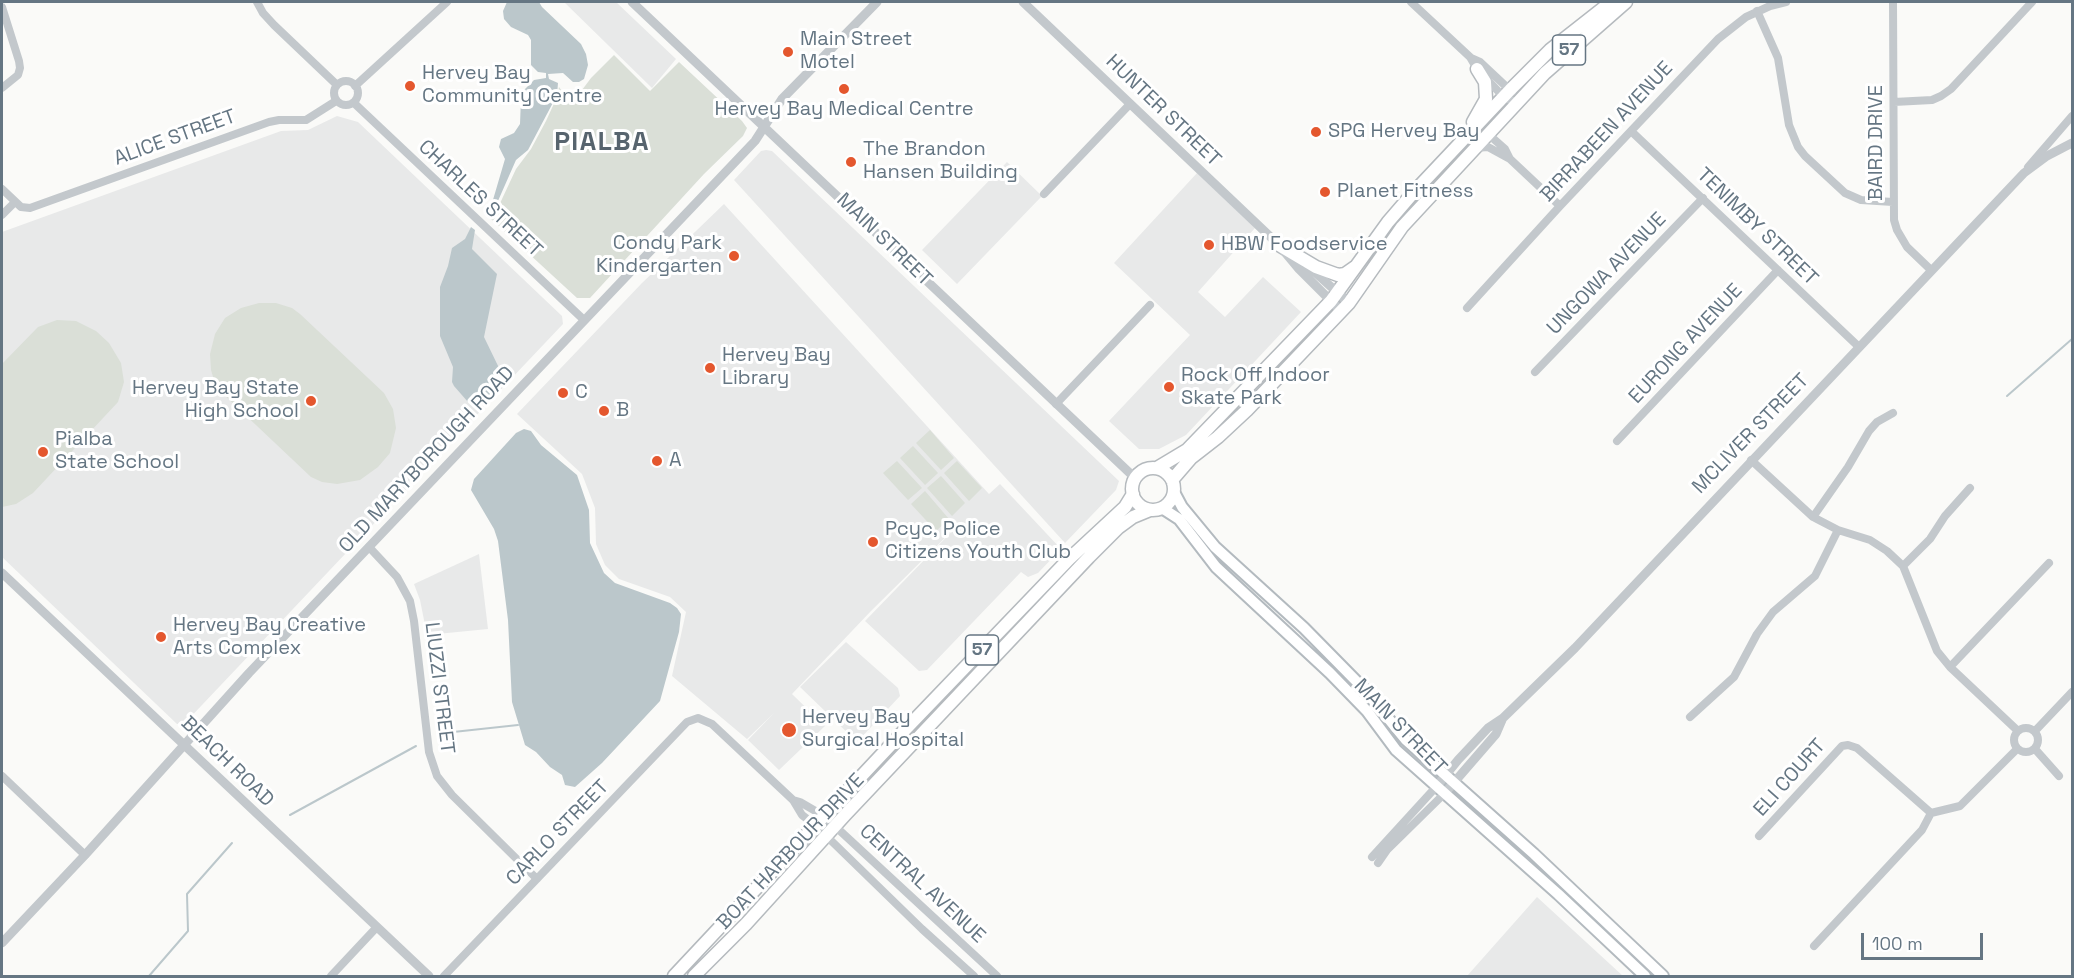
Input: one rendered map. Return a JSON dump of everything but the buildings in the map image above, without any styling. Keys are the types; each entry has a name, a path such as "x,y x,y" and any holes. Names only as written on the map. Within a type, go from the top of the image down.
{"main road":[{"name":"57","path":"1135,478 1144,470 1157,468 1187,450 1334,297 1388,222 1507,93 1550,50 1611,2"},
{"name":"57","path":"1156,509 1167,504 1173,486 1191,459 1247,410 1345,307 1402,227 1474,149 1559,59 1626,2"},
{"path":"1460,144 1486,99 1485,82 1477,69"},
{"path":"1433,172 1454,158 1476,135 1488,134"},
{"path":"1279,245 1324,271 1338,275 1345,274 1359,264"},
{"path":"1157,468 1168,475 1173,486"},
{"path":"1135,478 1133,494 1139,505 1156,509"},
{"name":"MAIN STREET","path":"1173,486 1182,507 1221,554 1304,628 1364,689 1406,740 1534,854 1663,976"},
{"name":"BOAT HARBOUR DRIVE","path":"674,976 1069,559 1125,507 1133,494"},
{"name":"MAIN STREET","path":"1156,509 1179,519 1216,567 1367,711 1396,750 1558,894 1645,976"},
{"name":"BOAT HARBOUR DRIVE","path":"694,976 746,924 964,688 1105,540 1133,517 1156,509"},
{"path":"913,722 929,713 951,692 964,688"}],"street":[{"path":"256,2 274,25 337,85"},
{"path":"356,86 447,2"},
{"name":"MAIN STREET","path":"632,2 1135,478"},
{"name":"OLD MARYBOROUGH ROAD","path":"2,943 86,855 249,673 755,141 782,99 877,2"},
{"name":"HUNTER STREET","path":"1023,2 1279,245 1299,269 1345,307"},
{"path":"1411,2 1470,57 1480,63 1507,93"},
{"name":"BIRRABEEN AVENUE","path":"1467,308 1718,39 1738,22 1757,11 1786,2"},
{"name":"BAIRD DRIVE","path":"1893,2 1894,220 1901,239 1931,270"},
{"path":"1894,102 1932,100 1951,89 2032,2"},
{"path":"2,7 20,61 18,75 2,88"},
{"path":"1757,11 1778,58 1786,116 1793,138 1804,156 1845,193 1861,200 1893,202"},
{"path":"1470,57 1477,69 1518,103"},
{"path":"344,81 356,86 358,94 354,103 344,105 336,101 334,93 337,85 344,81"},
{"name":"ALICE STREET","path":"15,202 23,208 38,205 269,122 306,120 336,101"},
{"name":"CHARLES STREET","path":"354,103 584,320"},
{"path":"1044,194 1130,104"},
{"name":"MCLIVER STREET","path":"1375,860 1387,850 1440,790 1488,728 1503,718 1575,648 2024,173 2073,116"},
{"name":"TENIMBY STREET","path":"1631,131 1859,347"},
{"path":"1488,134 1505,149 1510,159"},
{"name":"MCLIVER STREET","path":"2024,173 2047,156 2073,143"},
{"path":"1474,149 1488,147 1510,159 1560,206"},
{"path":"2,189 15,202 2,215"},
{"name":"UNGOWA AVENUE","path":"1535,372 1703,198"},
{"name":"EURONG AVENUE","path":"1617,441 1778,270"},
{"path":"1056,404 1150,305"},
{"path":"1813,517 1848,467 1869,431 1877,423 1893,414"},
{"path":"1751,460 1813,517 1838,530 1870,540 1887,551 1903,566 1937,651 1950,667 2018,731"},
{"path":"1903,566 1930,539 1945,516 1970,489"},
{"path":"1690,717 1734,677 1757,634 1773,612 1815,576 1838,530"},
{"name":"LIUZZI STREET","path":"369,547 397,577 410,601 429,752 437,776 452,795 537,879"},
{"path":"1950,667 2049,563"},
{"name":"BEACH ROAD","path":"2,573 429,976"},
{"path":"2035,731 2073,692"},
{"name":"CARLO STREET","path":"444,976 687,722 698,718 712,723 793,800"},
{"path":"2017,749 2014,742 2018,731 2026,727 2035,731 2038,738 2035,749"},
{"name":"ELI COURT","path":"1759,836 1842,746 1848,745 1857,748 1931,813"},
{"path":"2017,749 2028,752 2035,749"},
{"path":"1814,946 1922,830 1931,813 1960,807 2017,749"},
{"path":"2035,749 2059,776"},
{"path":"2,776 86,855"},
{"path":"793,800 800,802 819,821"},
{"path":"793,800 802,815 819,821"},
{"name":"CENTRAL AVENUE","path":"819,821 997,976"},
{"name":"CENTRAL AVENUE","path":"819,821 922,929 974,976"},
{"path":"331,976 376,928"}],"shaded area":[{"path":"507,2 539,2 581,44 588,65 584,79 579,82 573,82 563,73 548,74 549,79 558,83 557,95 528,150 516,160 494,210 490,210 505,159 499,147 501,139 514,133 520,124 521,98 524,90 534,80 546,78 546,73 538,72 531,65 531,40 528,35 511,27 504,19 503,11"},
{"path":"564,2 616,2 676,59 652,88"},
{"path":"614,55 650,91 679,62 747,128 743,136 704,174 590,298 577,298 490,218 495,214 516,169 531,149 546,121 559,87 569,101 573,97 576,98 591,78"},
{"name":"Hervey Bay State High School","path":"337,116 358,122 562,316 563,324 184,724 177,724 2,557 2,232 281,131 308,130"},
{"path":"761,151 772,151 1119,481 1116,490 1065,543 734,180"},
{"path":"1007,162 1042,196 957,284 922,250"},
{"path":"1197,173 1255,228 1198,292 1225,317 1263,277 1301,312 1186,435 1159,449 1139,449 1109,421 1190,335 1114,263"},
{"path":"724,204 989,494 1000,484 1061,549 1038,573 1028,577 1021,572 927,670 919,671 865,621 963,520 871,611 792,694 825,726 779,770 748,740 774,713 747,739 672,676 686,612 670,597 619,579 605,565 596,544 595,508 582,474 517,414 642,283"},
{"path":"471,227 475,230 472,249 497,274 484,337 500,370 487,401 468,402 452,382 453,367 440,336 440,287 452,248 465,239"},
{"path":"259,303 276,303 292,308 384,393 393,409 396,428 390,453 378,467 360,480 337,484 322,482 311,477 220,391 211,370 210,354 215,334 225,318 241,308"},
{"path":"57,320 76,321 96,331 109,343 121,363 124,382 118,402 33,493 16,504 2,507 2,364 38,327"},
{"path":"524,429 531,431 541,445 577,475 589,510 590,543 604,573 615,583 670,603 681,614 679,632 660,701 602,763 575,787 565,785 562,775 525,745 512,702 508,620 498,541 494,529 471,490 474,479 516,433"},
{"path":"930,430 954,458 941,470 916,443"},
{"path":"913,446 938,473 925,485 900,458"},
{"path":"897,461 922,488 908,500 883,473"},
{"path":"957,461 982,488 969,501 944,473"},
{"path":"941,476 965,503 952,516 927,488"},
{"path":"925,491 949,519 936,531 911,504"},
{"path":"479,554 488,629 427,635 420,600 414,584"},
{"path":"846,642 898,688 900,696 857,742 800,687"},
{"path":"1537,897 1623,976 1467,976"}],"waterway":[{"path":"2007,396 2072,339"},
{"path":"444,733 518,725"},
{"path":"290,815 416,746"},
{"path":"149,976 188,931 187,894 232,843"}],"place":[{"name":"Main Street Motel","path":"788,52"},
{"name":"Hervey Bay Community Centre","path":"410,86"},
{"name":"Hervey Bay Medical Centre","path":"844,89"},
{"name":"SPG Hervey Bay","path":"1316,132"},
{"name":"The Brandon Hansen Building","path":"851,162"},
{"name":"Planet Fitness","path":"1325,192"},
{"name":"HBW Foodservice","path":"1209,245"},
{"name":"Condy Park Kindergarten","path":"734,256"},
{"name":"Hervey Bay Library","path":"710,368"},
{"name":"Rock Off Indoor Skate Park","path":"1169,387"},
{"name":"C","path":"563,393"},
{"name":"Hervey Bay State High School","path":"311,401"},
{"name":"B","path":"604,411"},
{"name":"Pialba State School","path":"43,452"},
{"name":"A","path":"657,461"},
{"name":"Pcyc, Police Citizens Youth Club","path":"873,542"},
{"name":"Hervey Bay Creative Arts Complex","path":"161,637"},
{"name":"Hervey Bay Surgical Hospital","path":"789,730"}],"district":[{"name":"PIALBA","path":"602,143"}]}
